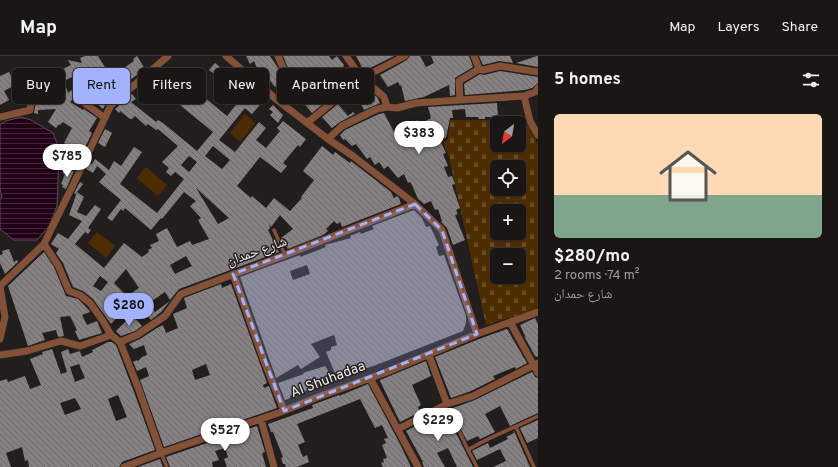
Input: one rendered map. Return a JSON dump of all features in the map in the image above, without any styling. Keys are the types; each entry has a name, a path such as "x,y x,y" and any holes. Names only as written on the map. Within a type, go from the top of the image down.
{"street":[{"path":"0,339 5,318 0,286 44,244 111,105 168,56"},
{"path":"226,56 277,100"},
{"path":"278,56 283,68"},
{"path":"346,56 355,68"},
{"path":"374,72 405,56"},
{"path":"474,56 479,69"},
{"path":"460,100 459,81 479,69 483,70 500,66 538,72"},
{"path":"374,88 384,97 386,107"},
{"path":"328,139 342,126 377,109 386,107 397,108 416,103 524,96 535,92 538,88"},
{"path":"524,96 530,121 538,135"},
{"path":"0,118 30,110 31,104"},
{"path":"86,104 105,118"},
{"path":"282,104 415,204 442,230 477,334"},
{"path":"307,123 330,104"},
{"name":"شارع حمدان","path":"120,342 137,335 165,316 181,294 415,204"},
{"path":"44,244 58,265 69,291 80,295 90,302 111,335 120,342 161,453"},
{"path":"233,274 264,361 284,411"},
{"name":"Al Shuhadaa","path":"124,467 284,411 429,355 477,334 538,312"},
{"path":"510,322 536,364 538,374"},
{"path":"0,355 27,351 61,341 80,346 111,335"},
{"path":"429,355 445,404"},
{"path":"398,429 445,404 473,396 536,364"},
{"path":"370,378 418,467"},
{"path":"261,419 274,467"}],"lane":[{"path":"274,230 285,255"},
{"path":"445,404 477,467"},
{"path":"468,450 484,440 538,416"},
{"path":"516,427 534,467"},
{"path":"161,453 167,467"}],"highlighted area":[{"path":"415,204 442,230 477,334 284,411 233,274"}],"green space":[{"path":"245,114 255,123 240,142 230,133"},
{"path":"450,120 490,120 490,152 526,152 526,124 531,128 538,145 538,309 486,325 449,157 443,142 448,139"},
{"path":"146,167 167,185 158,196 137,178"},
{"path":"97,232 115,246 106,258 88,243"}],"shaded area":[{"path":"21,117 31,120 53,133 57,143 59,156 57,206 49,226 37,240 14,240 0,229 0,200 2,197 0,189 0,125 6,121"}],"building":[{"path":"85,56 98,56 105,68 73,68 73,79 72,77 65,80 65,68 71,65 68,60 82,63 80,58"},
{"path":"137,56 144,68 138,68 138,74 130,80 130,68 124,68 134,61 133,59"},
{"path":"246,56 270,56 278,68 277,86 275,87 269,79 269,68 257,68 254,61 250,64"},
{"path":"283,56 329,56 332,60 337,56 345,68 288,68"},
{"path":"356,56 394,56 370,68 362,68"},
{"path":"410,56 420,56 426,67 434,63 431,56 469,56 473,67 455,78 455,95 450,96 449,85 424,97 405,101 401,85 400,86 398,82 388,87 380,75 407,60"},
{"path":"479,56 510,56 513,63 499,61 483,65"},
{"path":"537,56 538,67 516,63"},
{"path":"215,63 221,68 214,68 214,74 209,70"},
{"path":"500,71 538,77 538,83 532,88 525,90 465,95 464,84 480,74 484,75"},
{"path":"9,72 12,78 12,87 4,91 9,100 0,105 0,76"},
{"path":"65,84 68,93 73,89 72,100 70,102 97,118 89,131 92,133 79,160 72,156 76,149 64,143 72,128 63,122 56,128 48,122 56,109 38,110 38,114 34,113 36,104 65,104"},
{"path":"132,94 136,99 131,102 156,122 158,120 163,123 197,151 213,132 180,105 206,104 206,99 227,116 237,104 261,104 252,114 245,108 219,140 235,152 259,122 266,128 256,140 266,148 280,131 277,128 283,121 306,139 300,147 298,145 283,163 287,166 281,173 260,157 237,186 266,208 274,198 290,211 302,198 301,197 314,180 303,171 322,146 333,155 335,152 350,163 351,161 391,192 394,198 397,196 401,204 342,227 340,222 337,224 334,221 326,229 328,231 323,235 288,249 281,238 293,229 280,215 271,227 269,224 270,228 268,230 279,252 179,289 170,300 165,292 149,303 155,312 170,301 161,312 151,320 134,300 111,324 93,299 83,291 73,287 63,263 56,253 59,249 51,244 58,233 68,239 82,221 69,215 77,192 84,197 77,212 86,216 95,205 101,209 88,228 91,230 88,234 85,232 75,244 104,268 124,243 142,257 152,248 150,245 159,241 156,234 167,228 177,247 190,241 192,245 209,239 198,220 201,218 190,206 196,201 184,192 151,230 125,208 123,211 121,209 112,221 107,218 121,200 99,182 106,174 97,166 93,173 86,169 89,163 92,164 95,159 109,170 114,161 121,166 134,147 142,152 120,184 157,213 184,179 175,172 171,176 166,172 169,168 162,162 178,146 158,129 156,130 148,124 146,126 135,116 130,119 115,109 121,104 130,104 130,96","holes":["213,146 230,160 222,169 205,156","189,156 197,162 189,172 181,165","196,188 229,218 218,224","186,256 192,266 175,274 170,265","126,269 139,288 127,296 114,283","100,276 108,282 101,291 93,286"]},
{"path":"374,95 377,97 380,103 364,110 361,104 374,104"},
{"path":"497,103 498,116 485,117 485,119 479,119 478,117 466,117 465,109 452,110 453,118 450,118 446,138 438,136 446,153 443,154 448,166 444,167 448,177 452,176 455,184 452,185 460,208 456,210 458,214 455,215 465,240 453,245 447,228 441,222 438,209 435,210 431,201 424,204 418,199 412,185 410,182 408,183 404,174 398,178 388,166 384,169 379,162 375,165 370,157 367,159 356,144 352,146 345,139 343,140 340,135 345,130 384,113 394,132 409,121 410,123 413,121 414,123 417,120 420,124 431,118 428,107"},
{"path":"97,104 106,104 103,109"},
{"path":"305,104 323,104 312,113"},
{"path":"338,104 348,116 353,112 355,114 332,128 322,117"},
{"path":"273,105 283,115 278,123 270,115 273,112 269,109"},
{"path":"105,129 112,133 105,147 98,143"},
{"path":"65,168 74,171 66,189 62,187 63,185 61,184 65,174 62,173"},
{"path":"80,182 83,184 76,194 74,193"},
{"path":"414,210 422,218 426,227 430,226 439,245 436,247 439,256 444,255 466,316 466,323 463,331 376,365 337,378 326,352 331,350 331,347 337,345 334,335 311,344 320,357 301,369 298,365 276,378 240,277 300,255 300,257 316,251 326,247 325,245 351,238 350,236 360,232 361,234 374,229 372,226","holes":["307,265 310,274 293,280 290,271"]},
{"path":"9,249 14,262 17,260 18,262 5,274 0,263 0,255 3,254 2,251"},
{"path":"44,252 54,267 66,296 78,299 88,309 90,312 82,315 87,325 97,321 102,333 79,340 75,331 77,330 70,316 60,317 64,336 58,337 56,330 42,333 45,340 28,346 8,286"},
{"path":"221,284 222,288 231,284 267,383 263,385 264,388 269,386 277,408 164,447 140,380 149,376 146,367 137,371 133,362 138,361 147,355 144,345 134,349 129,344 163,325 166,333 178,328 173,314 187,308 184,298","holes":["206,364 210,375 195,380 192,370"]},
{"path":"132,315 142,326 135,331 121,336 116,331"},
{"path":"535,318 538,324 538,357 535,356 520,325"},
{"path":"507,329 527,363 516,369 515,367 493,376 495,379 471,391 451,398 435,357"},
{"path":"108,342 112,342 116,345 155,450 122,462 119,467 29,467 28,460 25,461 22,447 6,453 11,467 0,467 0,381 7,379 8,382 25,376 30,389 41,385 30,359 43,354 42,352 52,349 61,374 67,372 61,352 68,349 70,354 80,351 82,357 93,352 92,350","holes":["79,364 85,378 75,382 70,367","118,395 127,417 116,421 108,399","75,398 81,409 65,415 60,403"]},
{"path":"426,361 431,376 412,385 421,405 418,407 420,412 400,422 380,380"},
{"path":"325,366 334,379 329,381 329,383 290,396 290,398 285,400 278,383"},
{"path":"532,372 535,377 538,378 538,413 510,426 500,406 485,414 495,432 480,439 478,436 467,441 450,409 475,400"},
{"path":"368,384 411,467 383,467 381,463 384,462 383,459 387,458 382,445 386,443 384,439 388,438 382,425 375,428 360,399 297,424 305,442 298,445 303,457 307,455 309,462 297,467 286,467 285,464 283,464 281,458 283,457 273,432 271,432 268,424 313,408 312,405"},
{"path":"443,411 473,467 457,467 448,448 437,453 445,467 424,467 423,462 406,431"},
{"path":"538,420 538,438 527,443 520,428"},
{"path":"257,426 265,452 262,453 266,467 227,467 224,459 228,457 225,448 215,451 219,460 212,462 213,467 170,467 166,457"},
{"path":"514,431 530,467 493,467 506,461 500,449 477,460 472,451 488,443 490,448 508,439 506,437 514,433"},
{"path":"160,459 163,467 138,467"}]}
